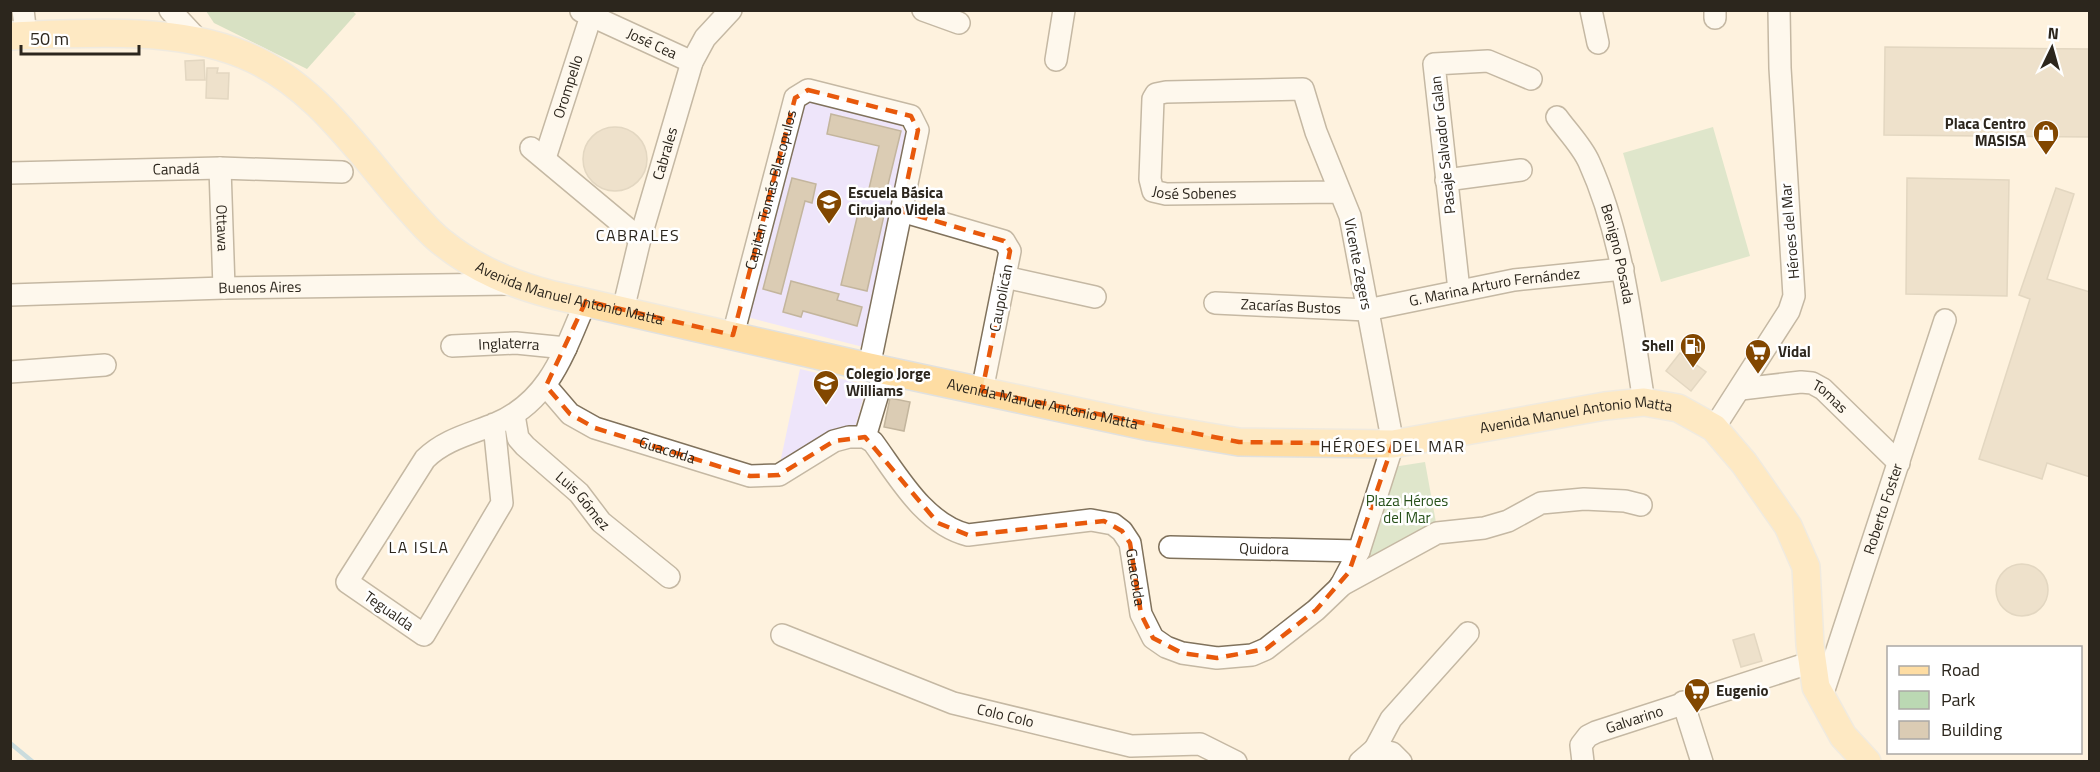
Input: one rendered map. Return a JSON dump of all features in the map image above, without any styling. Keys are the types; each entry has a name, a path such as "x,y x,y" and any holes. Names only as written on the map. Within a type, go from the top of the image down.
{"main road":[{"name":"Avenida Manuel Antonio Matta","path":"20,27 199,40 246,56 276,72 305,93 335,121 378,174 441,242 477,266 511,284 877,369 1150,427 1239,441 1393,444 1605,406 1644,402 1678,408 1714,428 1775,504 1798,546 1806,567 1812,662 1816,687 1844,736 1867,762"}],"street":[{"path":"170,10 199,40"},
{"name":"Cabrales","path":"623,310 640,239 692,62 705,38 731,10"},
{"path":"1056,60 1064,10"},
{"path":"1591,10 1598,43"},
{"name":"Héroes del Mar","path":"1714,428 1789,311 1794,296 1795,278 1783,122 1779,10"},
{"path":"931,12 959,23"},
{"name":"José Cea","path":"585,13 692,62"},
{"name":"Orompello","path":"585,13 538,153 640,239"},
{"name":"Pasaje Salvador Galan","path":"1459,290 1434,64 1488,61 1531,79"},
{"name":"José Sobenes","path":"1303,89 1156,94 1152,105 1150,186 1153,191 1166,194 1341,192"},
{"name":"Vicente Zegers","path":"1303,89 1316,132 1350,216 1393,444"},
{"name":"Capitán Tomás Blacopulos","path":"733,335 795,98 808,90 911,116 918,130 901,211 877,369"},
{"name":"Benigno Posada","path":"1557,117 1588,160 1612,226 1623,269 1644,402"},
{"name":"Canadá","path":"10,173 220,168 342,172"},
{"name":"Ottawa","path":"220,168 224,288"},
{"path":"1446,180 1521,170"},
{"name":"Caupolicán","path":"901,211 1004,241 1010,251 982,391"},
{"name":"G. Marina Arturo Fernández","path":"1367,310 1514,280 1623,269"},
{"path":"1005,277 1095,297"},
{"name":"Buenos Aires","path":"10,295 224,288 511,284"},
{"name":"Tegualda","path":"494,424 502,503 424,635 347,582 425,459 435,449 514,415 546,386 586,302"},
{"name":"Zacarías Bustos","path":"1215,303 1367,310"},
{"name":"Roberto Foster","path":"1821,699 1945,320"},
{"name":"Inglaterra","path":"452,346 516,343 566,348"},
{"path":"10,372 105,365"},
{"path":"865,437 877,369"},
{"name":"Tomas","path":"1741,389 1812,383 1823,389 1899,463"},
{"name":"Guacolda","path":"546,386 570,414 595,428 750,476 779,475 834,441 849,437 865,437 873,442 906,487 938,523 952,531 968,535 1091,520 1113,524 1122,531 1130,543 1145,628 1153,638 1166,647 1182,653 1217,658 1252,655 1266,649 1316,610 1340,586 1437,533 1484,528 1508,521 1541,502 1584,499 1625,501 1641,506"},
{"name":"Luis Gómez","path":"514,415 518,438 525,446 579,493 601,522 669,577"},
{"name":"Guacolda","path":"1340,586 1359,551 1393,444"},
{"name":"Quidora","path":"1170,547 1359,551"},
{"path":"1368,755 1390,718 1468,633"},
{"name":"Colo Colo","path":"782,634 953,703 1027,719 1131,746 1200,744 1236,762"},
{"name":"Galvarino","path":"1583,762 1581,745 1588,736 1683,702 1812,662"},
{"path":"1683,702 1702,762"},
{"path":"1368,755 1392,753 1401,762"}],"highlighted area":[{"path":"808,90 911,116 918,130 901,211 1004,241 1010,251 982,391 1239,442 1393,444 1349,572 1316,610 1266,649 1217,658 1182,653 1153,638 1141,614 1130,543 1122,531 1104,521 968,535 938,523 865,437 834,441 779,475 750,476 595,428 570,414 546,386 586,301 733,335 795,98"}],"shaded area":[{"name":"Escuela Básica Cirujano Videla","path":"812,101 898,121 906,133 863,347 747,317 802,105"},
{"name":"Colegio Jorge Williams","path":"800,369 867,385 855,428 779,468"}],"green space":[{"path":"351,10 356,14 307,69 214,23 206,11"},
{"path":"1713,127 1750,256 1661,282 1623,153"},
{"name":"Plaza Héroes del Mar","path":"1425,462 1437,528 1358,569 1393,467"}],"building":[{"path":"1885,47 2090,49 2090,137 1884,135"},
{"path":"204,60 205,80 186,80 185,61"},
{"path":"207,68 218,68 217,73 229,73 228,99 206,98"},
{"path":"831,114 901,131 885,197 868,193 879,146 827,134"},
{"path":"615,127 633,132 638,136 642,141 647,159 642,177 638,182 633,186 615,191 597,186 592,182 588,177 583,159 588,141 592,136 597,132"},
{"path":"792,178 816,184 812,203 805,201 781,294 763,289"},
{"path":"1907,178 2009,180 2007,296 1906,294"},
{"path":"2056,188 2074,194 2047,279 2090,292 2090,477 2047,463 2042,479 1979,459 2030,299 2019,295"},
{"path":"860,205 885,211 867,291 841,285"},
{"path":"791,281 839,294 837,300 862,307 857,326 803,311 801,317 783,312"},
{"path":"1680,353 1706,372 1691,391 1666,371"},
{"path":"890,398 910,402 904,431 884,427"},
{"path":"2022,564 2036,568 2044,576 2048,590 2044,604 2036,612 2022,616 2008,612 2000,604 1996,590 2000,576 2008,568"},
{"path":"1754,634 1762,661 1741,667 1733,640"}],"waterway":[{"path":"10,743 33,762"}],"place":[{"name":"Placa Centro MASISA","path":"2046,156"},
{"name":"Escuela Básica Cirujano Videla","path":"829,225"},
{"name":"Shell","path":"1693,369"},
{"name":"Vidal","path":"1758,375"},
{"name":"Colegio Jorge Williams","path":"826,406"},
{"name":"Eugenio","path":"1697,714"}],"district":[{"name":"CABRALES","path":"638,235"},
{"name":"HÉROES DEL MAR","path":"1393,446"},
{"name":"LA ISLA","path":"419,547"}]}
